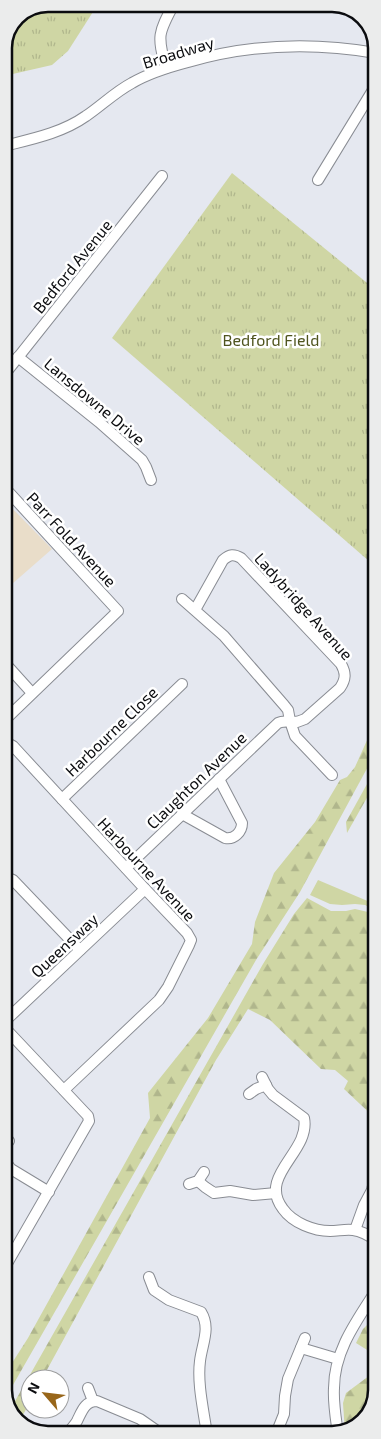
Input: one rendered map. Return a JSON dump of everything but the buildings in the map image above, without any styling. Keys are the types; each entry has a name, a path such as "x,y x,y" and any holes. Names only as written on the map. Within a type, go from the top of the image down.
{"street":[{"path":"166,68 160,37 170,12"},
{"name":"Broadway","path":"12,144 75,123 130,84 166,68 223,54 275,46 326,47 368,52"},
{"path":"318,180 368,98"},
{"name":"Bedford Avenue","path":"12,365 162,176"},
{"name":"Lansdowne Drive","path":"18,357 99,422 142,460 151,474"},
{"name":"Parr Fold Avenue","path":"12,496 118,611 32,692"},
{"name":"Ladybridge Avenue","path":"195,610 224,560 232,555 237,556 242,558 341,664 345,676 340,688 305,719 297,722 290,721"},
{"path":"182,599 224,636 284,705 288,710 295,736 332,775"},
{"path":"12,671 32,692 12,713"},
{"name":"Harbourne Close","path":"62,799 182,684"},
{"name":"Claughton Avenue","path":"126,868 274,726 281,722 290,721"},
{"name":"Harbourne Avenue","path":"12,745 187,932 191,940 164,994 64,1090"},
{"path":"182,814 225,838 233,838 240,830 242,823 219,779"},
{"path":"12,880 80,950"},
{"name":"Queensway","path":"12,1014 145,889"},
{"path":"12,1035 88,1116 90,1121 12,1255"},
{"path":"249,1094 264,1081 273,1095 304,1118 305,1122 300,1142 278,1177 276,1193 278,1202 283,1210 289,1217 320,1231 355,1230 368,1236"},
{"path":"304,1118 315,1114"},
{"path":"12,1170 49,1192"},
{"path":"197,1179 214,1193 230,1191 253,1195 276,1193"},
{"path":"355,1230 368,1198"},
{"path":"149,1277 154,1290 169,1300 201,1312 204,1317 207,1330 200,1363 200,1377 206,1426"},
{"path":"337,1426 334,1387 338,1359 355,1324 368,1303"},
{"path":"279,1426 284,1414 286,1387 303,1343 338,1359"},
{"path":"88,1388 93,1401"},
{"path":"72,1426 84,1407 97,1400 140,1419 150,1426"}],"shaded area":[{"path":"12,508 52,549 12,584"}],"green space":[{"path":"93,12 68,51 52,65 12,74 12,48 18,28 28,18 41,13"},
{"name":"Bedford Field","path":"232,173 368,284 368,560 112,338"},
{"path":"368,738 368,767 300,892 256,960 22,1369 20,1369 20,1373 12,1387 12,1363 28,1338 150,1118 148,1093 208,1018 252,944 255,922 274,873 315,822 340,780 347,777 355,767"},
{"path":"368,782 368,796 347,833 346,822"},
{"path":"318,880 368,901 368,906 355,904 330,904 310,895"},
{"path":"307,898 331,911 355,909 368,912 368,1112 344,1089 348,1081 335,1070 321,1069 270,1020 248,1009 216,1060 47,1369 33,1369 263,964 294,914"},
{"path":"368,1324 368,1350 356,1343 363,1329"},
{"path":"368,1377 368,1398 364,1409 353,1421 344,1425 343,1403 346,1393"},
{"path":"20,1392 20,1413 17,1409 14,1402"}]}
